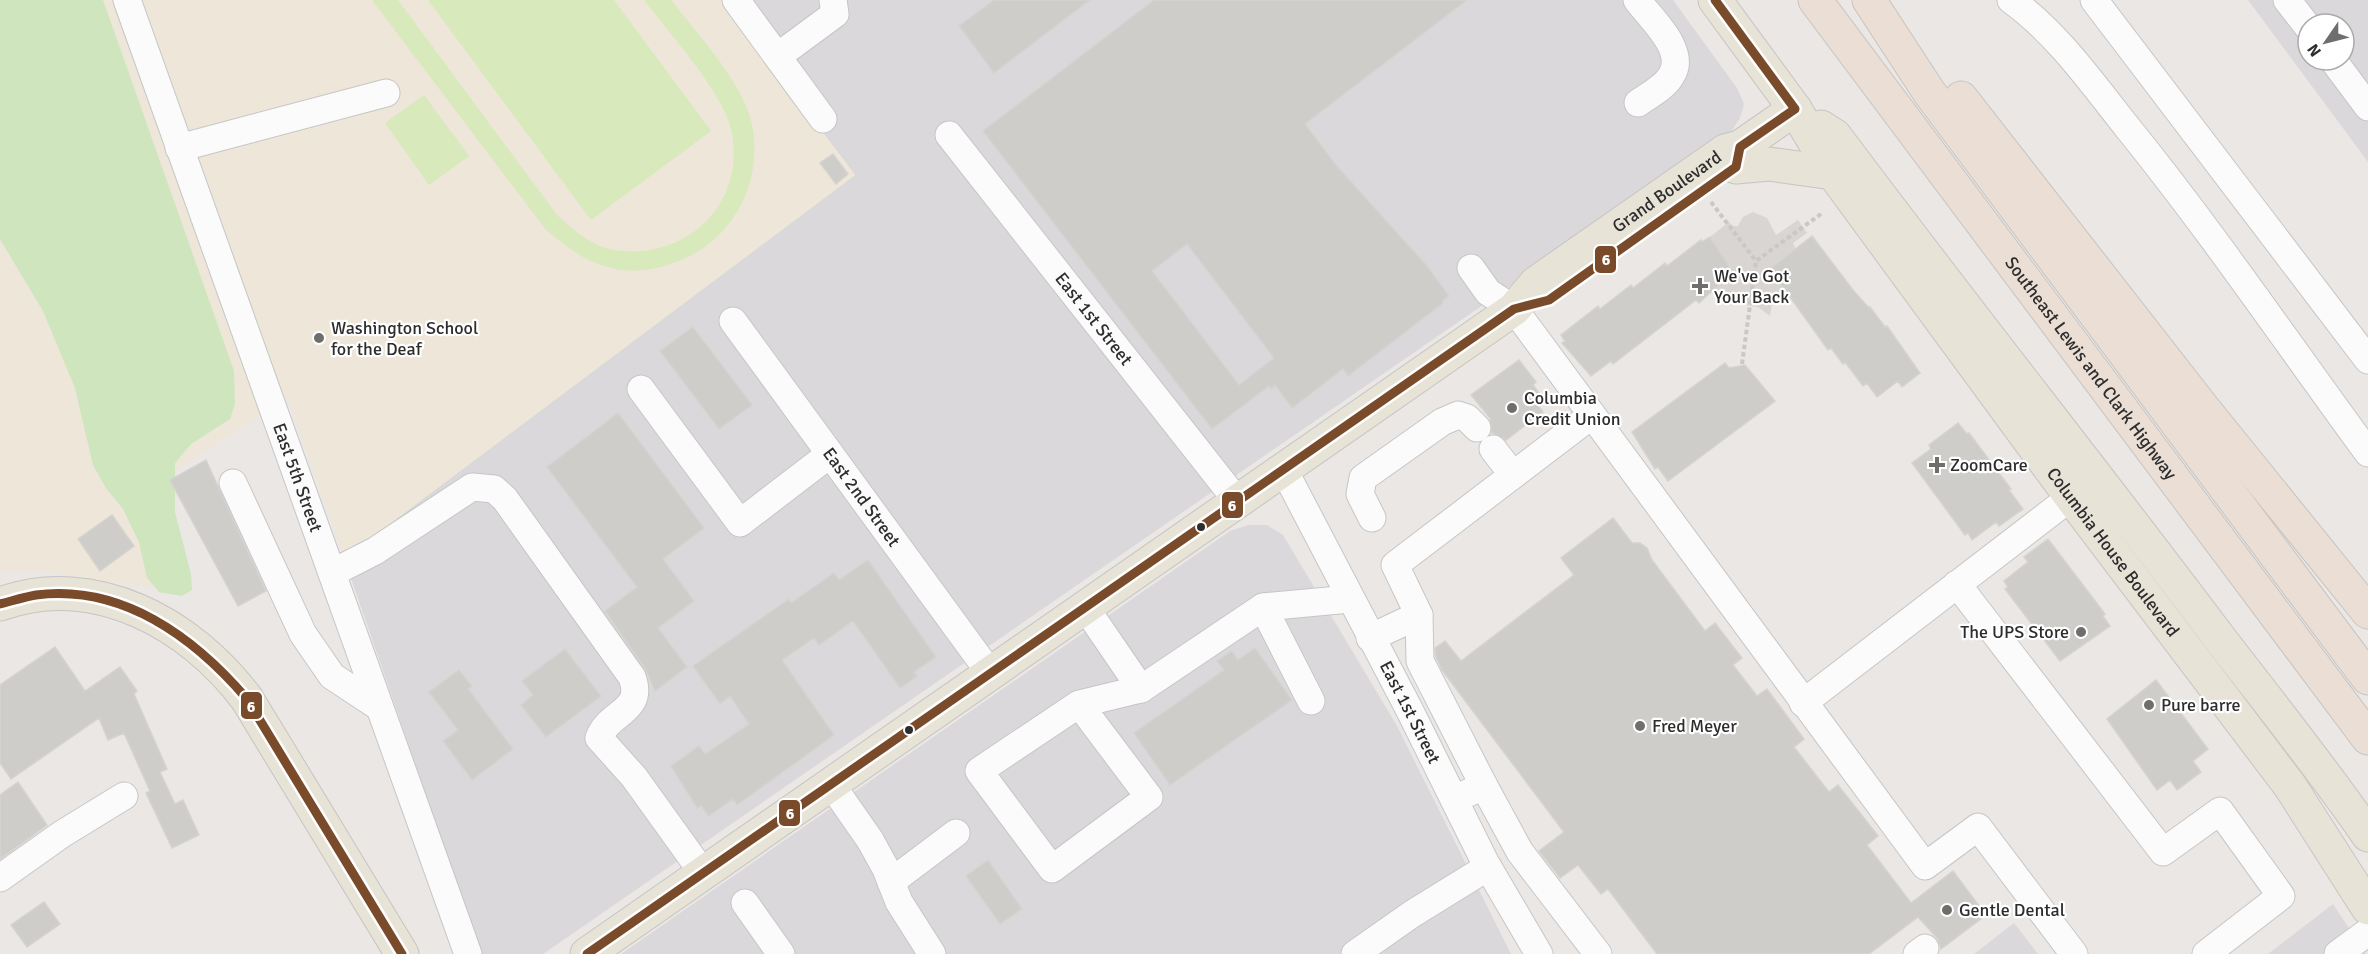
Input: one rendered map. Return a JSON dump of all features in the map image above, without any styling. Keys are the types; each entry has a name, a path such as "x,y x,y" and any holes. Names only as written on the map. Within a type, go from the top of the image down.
{"highway":[{"name":"Southeast Lewis and Clark Highway","path":"1815,0 2368,738"},
{"name":"Southeast Lewis and Clark Highway","path":"1875,8 1929,93 2368,678"},
{"path":"1875,8 1946,79 2203,408 2368,612"}],"main road":[{"name":"Columbia House Boulevard","path":"1715,0 1795,109 1833,173 2071,497 2256,738 2290,786 2368,908"},
{"name":"Columbia House Boulevard","path":"1795,109 1835,136 2000,356 2072,441 2368,836"},
{"name":"Grand Boulevard","path":"586,954 1514,309 1549,300 1738,157 1795,109"},
{"path":"1738,157 1833,173"},
{"path":"0,604 37,596 60,595 105,600 151,615 209,655 227,673 247,699 402,954"}],"street":[{"name":"East 5th Street","path":"127,0 468,954"},
{"path":"736,0 823,119"},
{"path":"778,56 835,14 833,0"},
{"path":"1637,0 1672,46 1676,62 1675,70 1665,84 1638,102"},
{"path":"2011,0 2033,16 2087,76 2150,155 2368,453"},
{"path":"2094,0 2368,360"},
{"path":"2341,72 2368,107"},
{"path":"179,148 387,93"},
{"name":"East 1st Street","path":"949,135 1238,502"},
{"path":"1470,268 1488,292 1514,309 1925,866 1978,827 2074,954"},
{"name":"East 2nd Street","path":"733,321 990,673"},
{"path":"641,389 740,523 830,454"},
{"path":"1592,415 1395,565 1419,615 1420,661 1484,786 1520,852 1598,954"},
{"path":"1372,518 1360,494 1360,487 1369,473 1450,417 1467,418 1513,475"},
{"name":"East 1st Street","path":"1284,470 1454,799 1527,950"},
{"path":"233,483 303,634 332,676 380,706"},
{"path":"332,573 375,551 472,487 494,489 505,499 632,677 637,690 633,702 603,727 599,738 634,777 704,873"},
{"path":"1803,702 2071,497 2094,500 2105,510 2209,647 2248,675"},
{"path":"1957,584 2163,852 2220,811 2281,896 2206,954"},
{"path":"1079,704 1149,797 1052,869 979,771 1079,704 1141,689 1263,607 1350,598"},
{"path":"1263,607 1311,701"},
{"path":"1085,608 1141,689"},
{"path":"1370,638 1419,615"},
{"path":"831,784 870,840 891,882 898,902 932,954"},
{"path":"1454,799 1484,786"},
{"path":"0,878 62,834 124,796"},
{"path":"891,882 956,833"},
{"path":"1356,954 1412,914 1488,867"},
{"path":"745,903 781,954"},
{"path":"2338,954 2368,932"}],"path":[{"path":"1712,202 1756,261 1742,364"},
{"path":"1756,261 1821,214"}],"shaded area":[{"name":"Washington School for the Deaf","path":"0,0 723,0 855,175 344,558 288,397 158,482 150,587 41,571 0,572"},
{"path":"723,0 1673,0 1737,88 1744,104 1740,118 1729,135 543,954 481,954 344,558 855,175"},
{"path":"2248,0 2368,0 2368,162 2301,72 2356,72 2356,12 2296,12 2296,65"},
{"path":"1753,212 1767,218 1776,235 1798,220 1807,233 1793,243 1796,250 1789,294 1772,304 1770,316 1758,307 1718,301 1712,293 1715,290 1713,288 1733,272 1710,237 1729,222 1733,226 1738,226 1743,217"},
{"path":"1248,525 1267,525 1283,535 1397,726 1511,954 621,954 1230,531"},
{"path":"2333,904 2366,954 2268,954"},
{"path":"2014,923 2038,954 1974,954"}],"green space":[{"path":"0,0 103,0 234,371 235,404 230,419 191,444 175,463 175,512 191,574 192,590 182,596 159,592 147,578 139,542 123,509 106,488 93,465 75,388 43,311 0,239"},
{"path":"372,0 398,0 557,215 584,237 599,245 615,250 641,251 665,246 687,237 705,223 719,205 729,183 734,159 732,133 719,101 695,64 644,0 671,0 730,76 747,109 752,125 753,170 738,211 709,243 691,255 663,266 642,270 619,270 585,258 546,230"},
{"path":"428,0 614,0 711,131 591,220"},
{"path":"424,95 469,156 429,185 385,123"}],"building":[{"path":"994,0 1090,0 994,73 959,26"},
{"path":"1154,0 1467,0 1305,124 1335,164 1427,266 1449,296 1348,376 1343,369 1292,408 1275,385 1271,389 1269,386 1212,429 983,131","holes":["1187,244 1274,358 1239,385 1152,271"]},
{"path":"833,154 848,174 836,184 820,163"},
{"path":"1812,236 1853,290 1885,327 1887,326 1920,373 1902,387 1898,381 1877,397 1867,383 1863,386 1845,362 1843,364 1831,348 1828,350 1770,269"},
{"path":"1710,237 1733,272 1699,303 1696,300 1613,364 1611,361 1591,376 1562,343 1565,341 1561,335 1598,306 1600,309 1631,285 1633,288 1665,263 1667,266 1701,240 1702,242"},
{"path":"693,327 752,405 719,429 660,351"},
{"name":"Columbia Credit Union","path":"1519,360 1536,382 1533,385 1543,398 1536,403 1543,412 1506,440 1492,433 1490,418 1471,395"},
{"path":"1725,363 1729,368 1745,365 1775,401 1668,481 1658,467 1655,469 1632,432"},
{"path":"618,413 704,528 663,559 694,601 658,628 687,667 655,691 645,668 605,611 637,587 547,467"},
{"path":"1958,423 1967,434 1969,433 2011,489 2009,490 2023,509 1999,526 1996,522 1972,540 1968,533 1965,535 1912,463 1931,449 1929,445"},
{"path":"206,460 266,591 238,606 170,480"},
{"path":"112,515 134,546 100,571 78,539"},
{"name":"Fred Meyer","path":"1613,518 1632,543 1640,543 1647,548 1652,560 1705,631 1715,623 1742,658 1733,665 1757,696 1767,689 1804,739 1794,747 1829,792 1838,785 1878,836 1867,845 1911,903 1953,871 1986,915 1941,949 1938,939 1918,917 1869,954 1657,954 1608,889 1601,894 1578,865 1560,878 1539,851 1564,832 1442,670 1435,648 1445,641 1461,661 1574,575 1561,558"},
{"path":"2048,539 2105,614 2103,616 2110,626 2060,661 2005,589 2008,587 2004,581 2028,562 2024,557"},
{"path":"868,560 936,657 914,672 917,676 900,688 853,621 819,645 814,638 782,660 834,735 737,805 733,799 709,816 701,806 697,808 671,766 699,746 705,754 749,724 730,696 720,704 693,666 789,599 791,603 834,573 839,580"},
{"path":"55,647 85,691 120,667 137,691 134,694 167,769 160,772 175,804 183,800 199,835 172,848 146,793 150,791 124,733 108,740 99,718 11,779 0,763 0,685"},
{"path":"1255,648 1292,700 1170,785 1134,733 1224,670 1217,661 1232,651 1238,660"},
{"path":"565,649 601,696 546,737 521,705 533,695 522,681"},
{"path":"459,670 472,686 468,689 513,749 472,780 443,741 458,730 429,692"},
{"path":"2156,680 2208,749 2193,761 2201,772 2177,790 2170,780 2157,790 2107,719"},
{"path":"18,782 47,825 0,859 0,795"},
{"path":"988,860 1022,909 1000,924 966,876"},
{"path":"44,902 60,924 27,947 11,925"}],"transit line":[{"name":"6","path":"1715,0 1795,109"},
{"name":"6","path":"587,954 1514,309 1549,300 1736,167 1740,147 1795,109"},
{"name":"6","path":"0,604 36,595 68,594 98,598 127,607 154,620 180,636 204,655 247,699 402,954"}],"place":[{"name":"We've Got Your Back","path":"1700,286"},
{"name":"Washington School for the Deaf","path":"319,338"},
{"name":"Columbia Credit Union","path":"1512,408"},
{"name":"ZoomCare","path":"1937,465"},
{"name":"The UPS Store","path":"2081,632"},
{"name":"Pure barre","path":"2149,705"},
{"name":"Fred Meyer","path":"1640,726"},
{"name":"Gentle Dental","path":"1947,910"}]}
